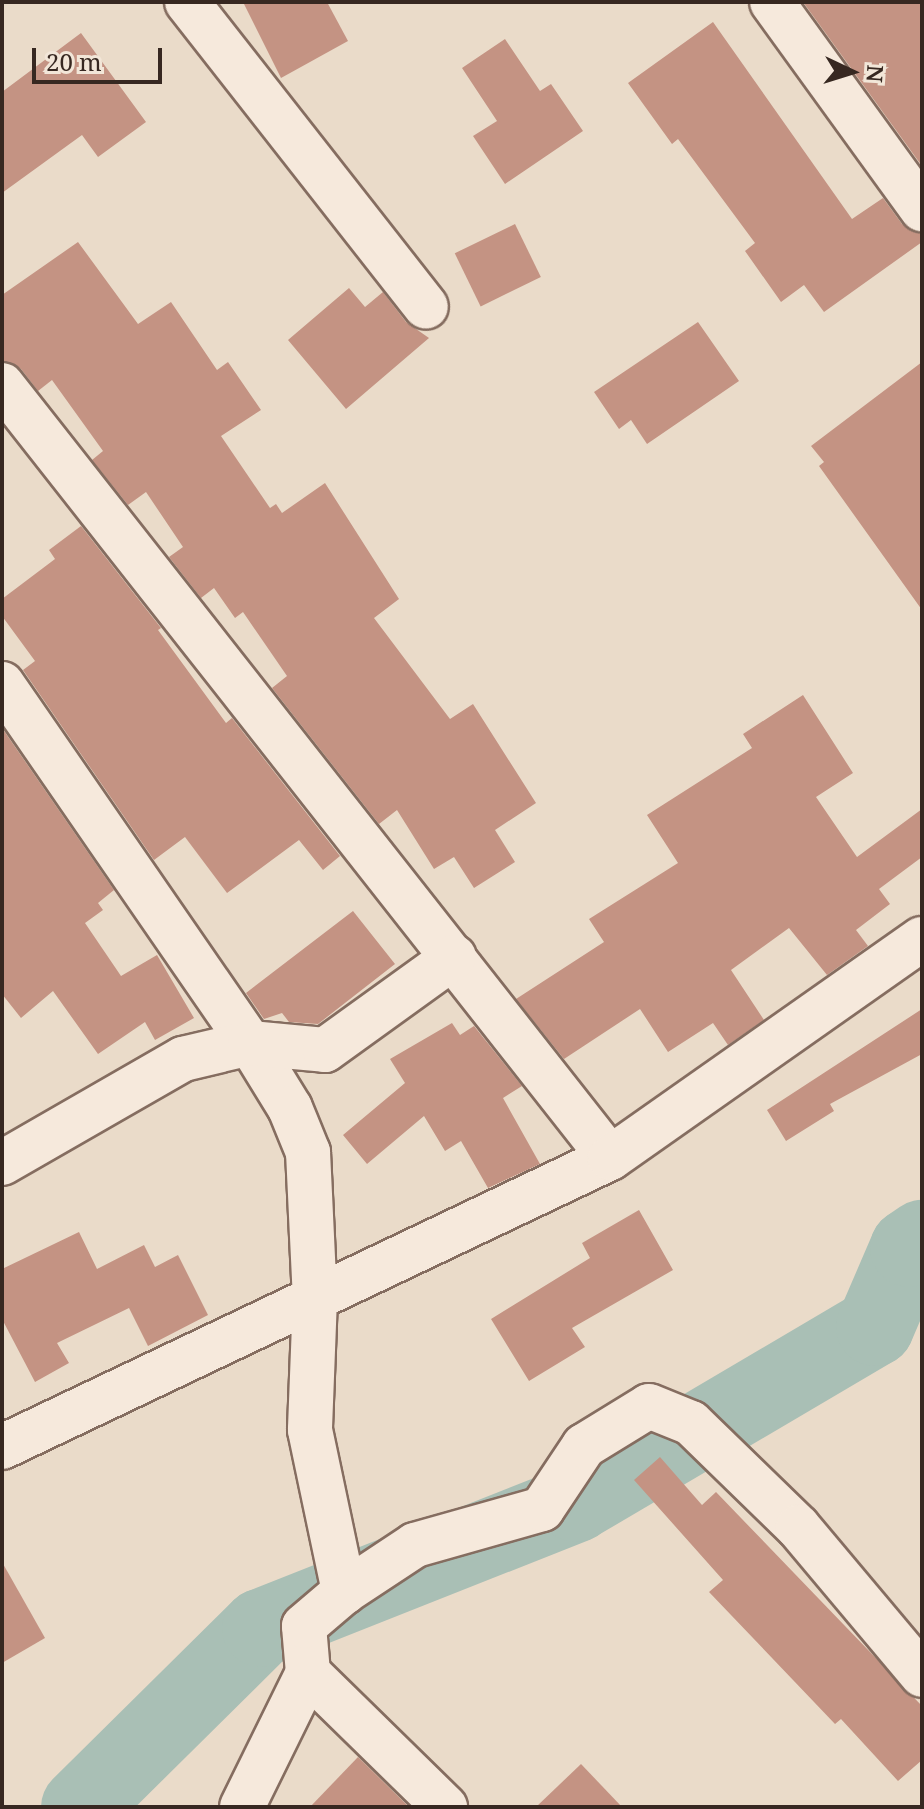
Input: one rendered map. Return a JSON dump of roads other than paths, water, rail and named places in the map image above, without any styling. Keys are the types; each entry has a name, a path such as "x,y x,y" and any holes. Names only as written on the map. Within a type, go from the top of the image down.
{"street":[{"path":"187,2 426,307"},
{"path":"772,2 922,209"},
{"path":"2,385 610,1158"},
{"path":"2,684 250,1043 290,1108 308,1152 315,1298 310,1430 344,1592"},
{"path":"2,1447 610,1158 922,939"},
{"path":"2,1163 183,1059 250,1043 325,1050 454,957"},
{"path":"242,1807 308,1673 304,1626 344,1592 415,1545 542,1509 584,1446 649,1406 703,1437 798,1527 922,1675"},
{"path":"308,1673 445,1807"}],"waterway":[{"path":"80,1807 261,1628 576,1503 875,1327 909,1248 922,1239"}]}
